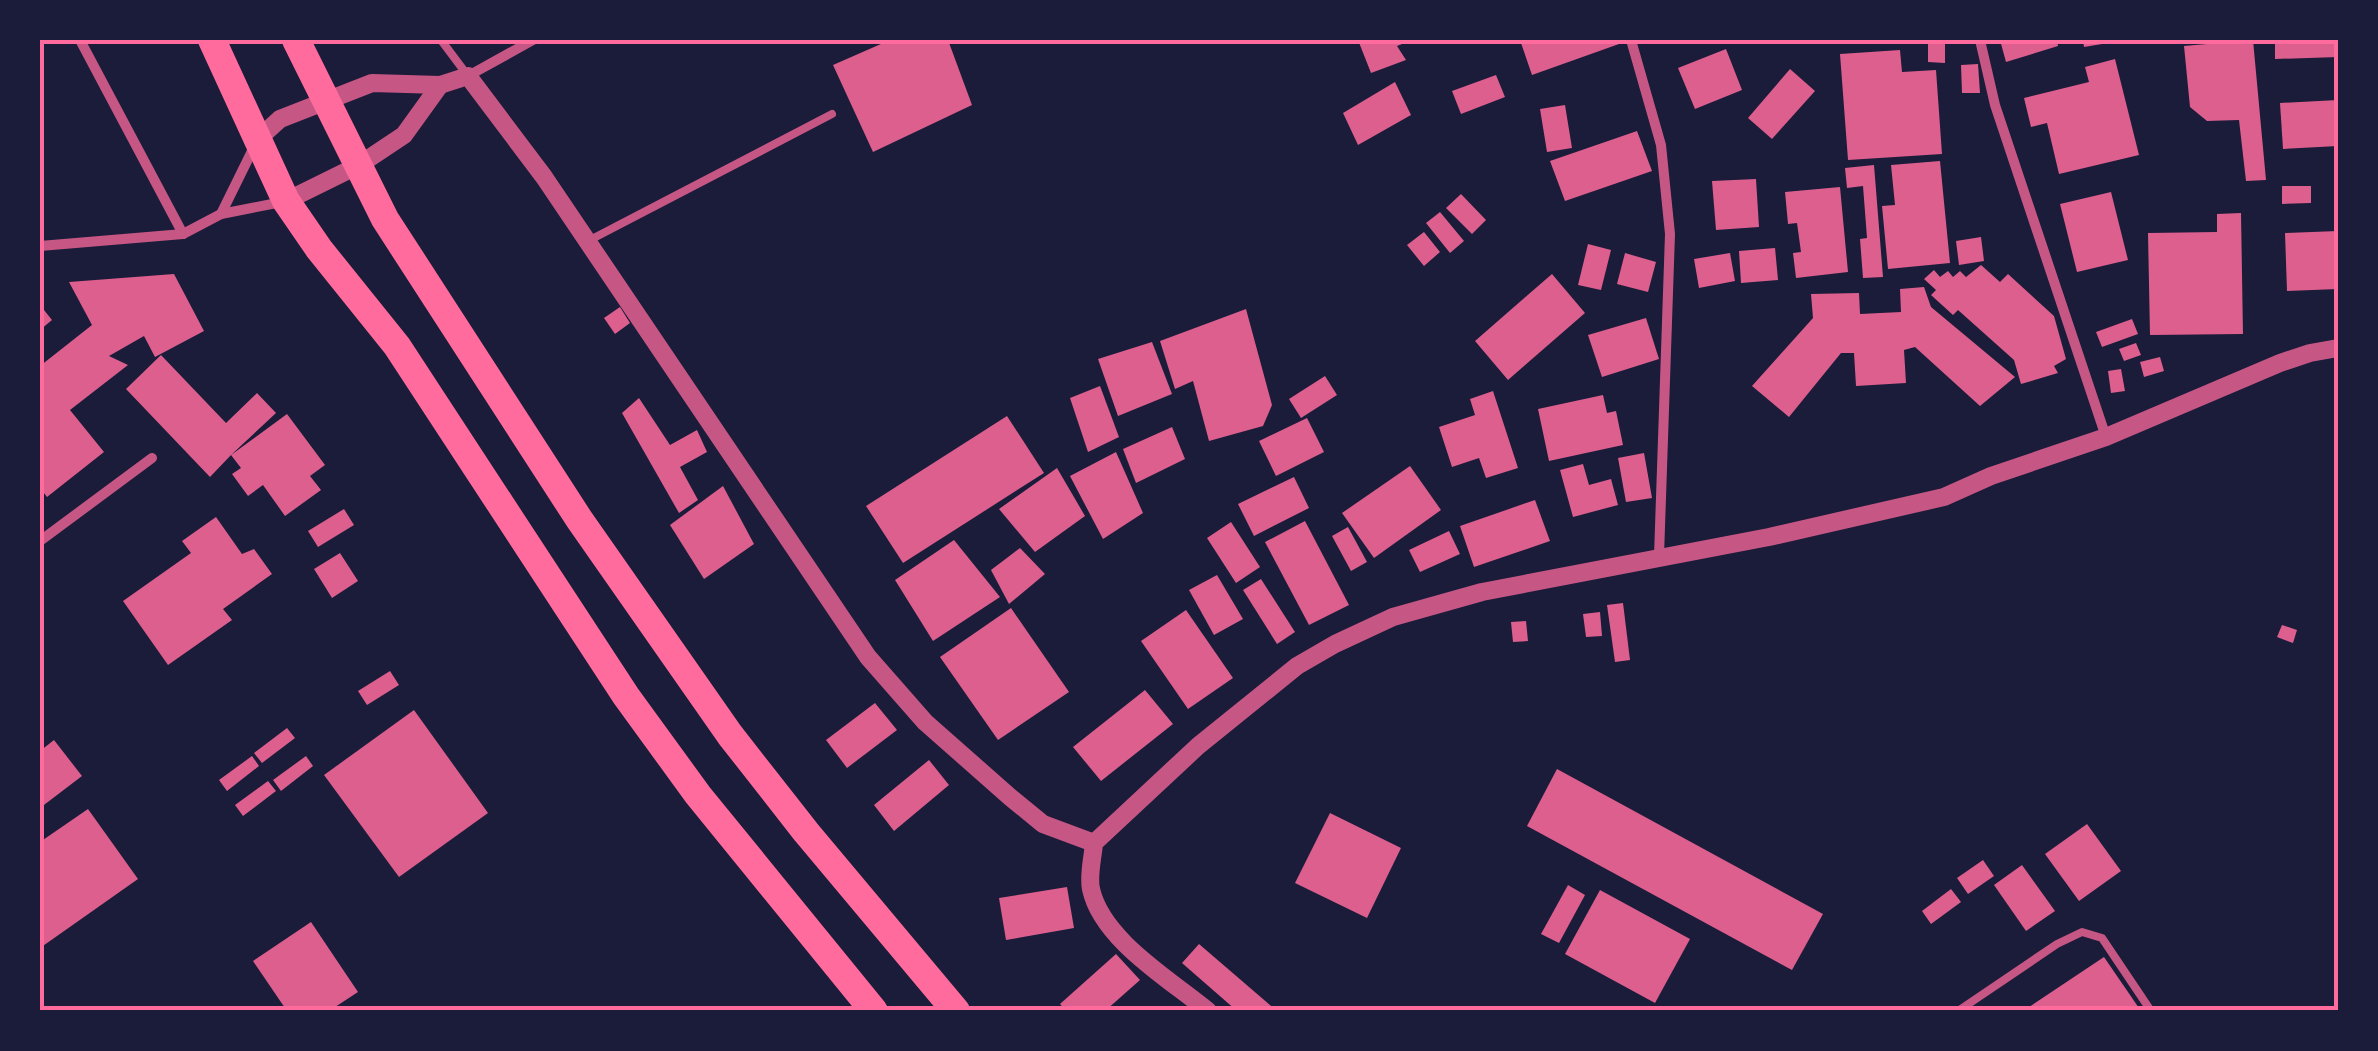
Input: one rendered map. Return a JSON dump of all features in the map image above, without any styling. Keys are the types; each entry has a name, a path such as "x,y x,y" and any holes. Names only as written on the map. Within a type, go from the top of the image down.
{"highway":[{"path":"212,40 286,201 319,250 397,346 626,696 698,795 874,1011"},
{"path":"296,40 386,219 636,603 774,791 956,1011"}],"street":[{"path":"80,40 183,234"},
{"path":"221,214 259,138 280,118 372,83 440,85 468,76 532,40"},
{"path":"1631,40 1662,145 1670,234 1659,556"},
{"path":"1980,40 1995,105 2106,438"},
{"path":"468,76 508,125 588,241 868,657 925,722 998,787 1044,824 1094,843"},
{"path":"40,246 183,234 221,214 286,201 359,165 404,134 440,85"},
{"path":"1208,1011 1144,961 1114,931 1090,886 1094,843 1245,706 1297,666 1334,644 1393,617 1482,592 1769,537 1944,496 2106,438 2280,363 2310,352 2338,348"},
{"path":"40,541 152,458"}],"lane":[{"path":"441,40 468,76"},
{"path":"588,241 832,114"},
{"path":"1958,1011 2056,944 2082,932 2102,938 2151,1011"}],"building":[{"path":"890,40 948,40 972,105 873,152 833,65"},
{"path":"1358,40 1412,40 1397,46 1406,60 1371,73"},
{"path":"1520,40 1618,40 1619,44 1532,75"},
{"path":"2000,40 2057,40 2058,46 2006,62"},
{"path":"2083,40 2113,40 2114,42 2084,47"},
{"path":"2253,40 2266,180 2246,181 2239,120 2207,121 2190,107 2184,46"},
{"path":"2275,40 2338,40 2338,57 2275,59"},
{"path":"1928,42 1945,42 1945,63 1928,62"},
{"path":"1726,49 1742,90 1695,109 1678,68"},
{"path":"1900,50 1902,72 1936,70 1942,154 1848,160 1840,54"},
{"path":"2115,59 2139,155 2059,174 2047,123 2031,127 2024,98 2089,82 2085,67"},
{"path":"1978,64 1980,93 1962,93 1961,65"},
{"path":"1790,69 1815,91 1772,139 1748,118"},
{"path":"1496,75 1505,97 1461,114 1452,91"},
{"path":"1395,82 1411,115 1358,145 1343,113"},
{"path":"2338,100 2338,146 2283,149 2280,103"},
{"path":"1565,105 1572,148 1547,152 1540,109"},
{"path":"1637,131 1652,171 1565,201 1550,161"},
{"path":"1940,161 1950,263 1888,269 1882,206 1895,205 1891,165"},
{"path":"1874,165 1883,277 1863,278 1860,239 1867,238 1863,186 1847,188 1845,168"},
{"path":"1756,179 1759,227 1716,230 1712,181"},
{"path":"2282,186 2311,186 2311,203 2282,204"},
{"path":"1840,187 1848,272 1796,278 1793,253 1801,252 1797,223 1788,224 1785,192"},
{"path":"2111,192 2128,260 2077,272 2060,204"},
{"path":"1461,194 1486,220 1472,234 1446,208"},
{"path":"1440,212 1464,241 1450,253 1426,223"},
{"path":"2241,213 2243,334 2150,335 2148,233 2217,232 2217,214"},
{"path":"2338,231 2338,289 2287,291 2285,233"},
{"path":"1424,232 1440,252 1424,266 1407,245"},
{"path":"1981,237 1984,261 1959,265 1956,241"},
{"path":"1588,244 1611,250 1601,290 1578,285"},
{"path":"1775,248 1778,280 1741,283 1739,251"},
{"path":"1625,253 1656,262 1648,292 1617,284"},
{"path":"1730,253 1735,281 1699,288 1694,259"},
{"path":"1981,265 2000,282 2008,274 2054,316 2066,359 2054,366 2058,373 2021,384 2014,360 1958,310 1953,315 1931,295 1936,290 1924,279 1934,270 1940,277 1948,271 1953,277 1960,271 1966,277"},
{"path":"174,274 204,331 155,357 144,336 109,356 128,365 70,410 104,452 47,497 40,488 40,366 92,325 69,282"},
{"path":"1552,274 1585,313 1508,380 1475,341"},
{"path":"1924,287 1931,307 2015,377 1980,406 1915,347 1904,350 1906,383 1856,386 1854,353 1841,353 1789,417 1752,386 1813,318 1811,294 1859,293 1860,314 1901,312 1900,289"},
{"path":"40,305 52,320 40,330"},
{"path":"620,307 630,323 615,334 604,318"},
{"path":"1246,309 1272,405 1263,426 1209,441 1193,381 1175,389 1160,341"},
{"path":"1646,318 1659,359 1602,377 1588,335"},
{"path":"2132,319 2138,334 2102,347 2096,332"},
{"path":"1152,342 1172,394 1118,416 1098,359"},
{"path":"2136,343 2141,355 2124,361 2119,349"},
{"path":"161,355 226,423 257,393 276,413 210,477 126,389"},
{"path":"2160,357 2164,371 2144,377 2140,362"},
{"path":"2121,369 2125,391 2111,393 2108,371"},
{"path":"1325,376 1337,395 1301,418 1289,399"},
{"path":"1100,386 1119,437 1088,452 1070,398"},
{"path":"1493,391 1518,468 1486,478 1479,458 1452,467 1439,427 1475,415 1470,399"},
{"path":"1603,395 1607,413 1616,411 1623,445 1549,461 1538,409"},
{"path":"639,398 670,445 697,430 707,452 680,467 698,500 679,513 622,413"},
{"path":"287,414 325,465 310,476 321,490 285,516 263,485 248,496 232,474 241,468 231,455"},
{"path":"1007,416 1044,473 903,563 866,506"},
{"path":"1307,418 1324,452 1276,476 1259,441"},
{"path":"1172,427 1185,459 1136,483 1123,449"},
{"path":"1116,452 1143,513 1103,539 1070,476"},
{"path":"1644,453 1652,498 1626,502 1618,458"},
{"path":"1583,464 1589,485 1611,479 1618,505 1573,517 1560,470"},
{"path":"1410,466 1441,510 1374,558 1342,513"},
{"path":"1057,468 1085,516 1035,552 999,509"},
{"path":"1294,477 1309,508 1254,536 1238,504"},
{"path":"723,486 754,544 704,579 670,525"},
{"path":"1535,500 1550,541 1474,567 1460,526"},
{"path":"344,509 354,525 318,547 308,531"},
{"path":"216,517 242,554 254,549 272,574 223,609 232,620 168,665 123,601 191,553 182,541"},
{"path":"1305,521 1349,605 1309,625 1265,542"},
{"path":"1231,522 1260,567 1236,583 1207,538"},
{"path":"1348,527 1367,562 1351,571 1332,536"},
{"path":"1449,531 1460,554 1420,572 1409,550"},
{"path":"954,540 1000,597 933,641 895,580"},
{"path":"1020,548 1045,574 1009,604 991,570"},
{"path":"340,553 358,581 332,598 314,569"},
{"path":"1217,575 1243,619 1214,635 1189,590"},
{"path":"1261,579 1295,632 1277,644 1243,590"},
{"path":"1623,603 1630,660 1615,662 1607,605"},
{"path":"1011,608 1069,692 998,740 940,657"},
{"path":"1186,610 1233,678 1188,709 1141,641"},
{"path":"1600,612 1602,636 1586,637 1583,614"},
{"path":"1526,621 1528,641 1513,642 1511,622"},
{"path":"2282,625 2297,630 2293,643 2277,637"},
{"path":"390,671 399,685 367,705 358,691"},
{"path":"1145,690 1173,724 1101,781 1073,747"},
{"path":"875,703 897,730 847,768 826,740"},
{"path":"414,710 488,813 399,877 324,775"},
{"path":"287,728 295,738 262,763 254,753"},
{"path":"54,740 82,776 40,808 40,751"},
{"path":"252,756 259,766 227,791 219,780"},
{"path":"306,756 313,766 281,791 273,780"},
{"path":"929,760 949,785 894,831 874,805"},
{"path":"1557,769 1823,914 1792,970 1527,826"},
{"path":"268,781 276,791 243,816 235,805"},
{"path":"88,809 138,879 40,948 40,842"},
{"path":"1330,813 1401,848 1367,918 1295,883"},
{"path":"2087,824 2121,871 2079,901 2045,854"},
{"path":"1983,860 1994,876 1968,894 1957,878"},
{"path":"2022,865 2055,911 2026,931 1994,885"},
{"path":"1568,885 1585,895 1559,943 1541,934"},
{"path":"1067,887 1074,928 1006,940 999,898"},
{"path":"1951,889 1961,902 1931,924 1922,911"},
{"path":"1600,890 1690,939 1655,1003 1565,954"},
{"path":"311,922 358,992 329,1011 287,1011 253,961"},
{"path":"1199,944 1277,1011 1237,1011 1182,963"},
{"path":"1116,954 1140,980 1105,1011 1066,1011 1060,1004"},
{"path":"2104,957 2141,1011 2023,1011"}]}
